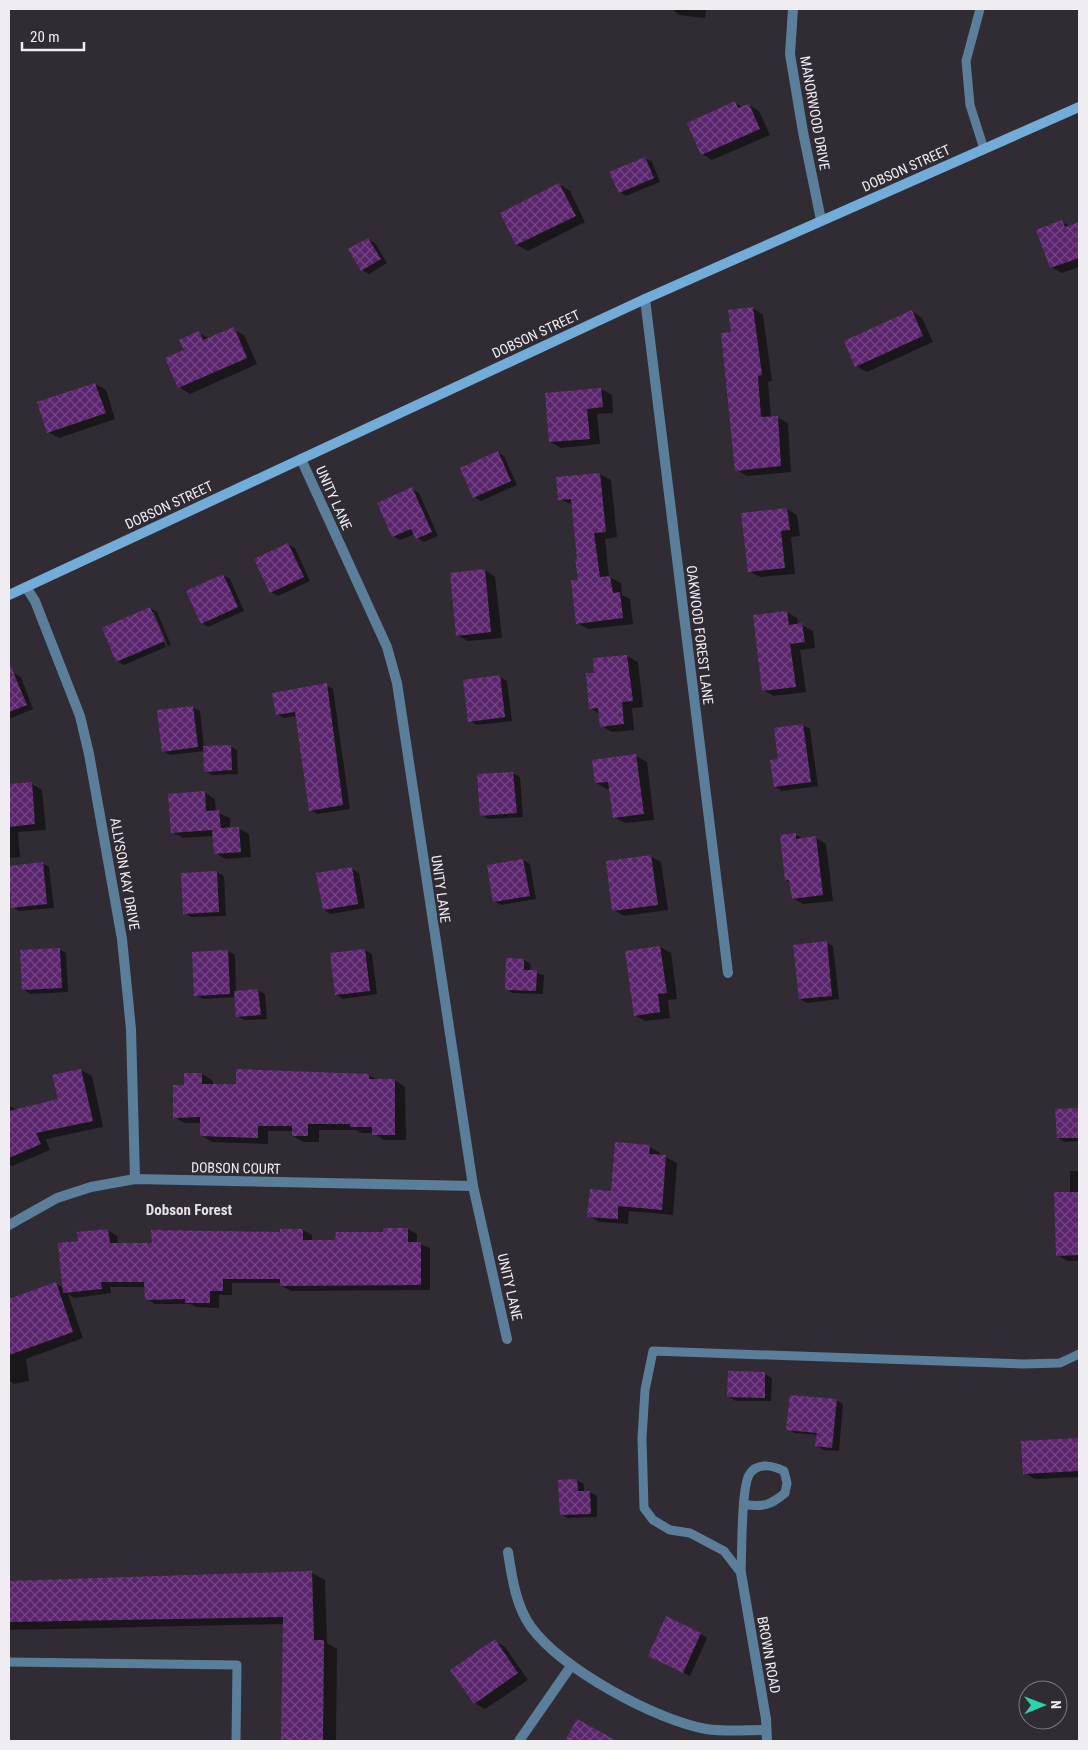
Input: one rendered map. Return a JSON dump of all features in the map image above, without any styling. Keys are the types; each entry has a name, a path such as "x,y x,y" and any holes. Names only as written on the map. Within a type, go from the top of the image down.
{"street":[{"name":"MANORWOOD DRIVE","path":"793,9 790,54 803,132 821,220"},
{"name":"DOBSON STREET","path":"9,595 645,299 1079,107"},
{"name":"OAKWOOD FOREST LANE","path":"645,299 728,974"},
{"name":"UNITY LANE","path":"301,458 387,647 397,683 473,1186 507,1339"},
{"name":"ALLYSON KAY DRIVE","path":"26,587 35,601 80,716 89,754 122,939 131,1029 135,1179"},
{"name":"DOBSON COURT","path":"9,1225 56,1198 91,1186 135,1179 473,1186"},
{"path":"508,1552 516,1595 531,1627 553,1651 571,1666 643,1708 685,1724 707,1729 766,1730"},
{"name":"BROWN ROAD","path":"741,1573 766,1730 766,1741"},
{"path":"519,1741 571,1666"}],"lane":[{"path":"980,9 966,61 970,105 984,149"},
{"path":"741,1573 724,1551 690,1533 670,1530 652,1520 644,1508 642,1438 645,1390 654,1351 1023,1364 1060,1363 1079,1354"},
{"path":"741,1573 744,1504 749,1475 758,1467 772,1466 784,1471 787,1483 786,1493 773,1503 759,1508 744,1504"},
{"path":"9,1662 237,1666 236,1741"}],"building":[{"path":"735,101 738,108 749,104 760,129 701,155 687,123"},
{"path":"645,157 654,178 619,193 609,172"},
{"path":"559,183 576,216 516,245 500,213"},
{"path":"1062,220 1065,227 1079,222 1079,258 1050,268 1036,230"},
{"path":"368,238 381,259 361,271 348,249"},
{"path":"753,307 762,375 758,376 761,417 778,416 781,466 735,471 721,333 731,332 728,310"},
{"path":"912,310 923,336 855,367 844,341"},
{"path":"234,327 247,358 178,388 165,358 184,350 179,340 199,331 203,340"},
{"path":"95,383 106,413 47,433 37,402"},
{"path":"601,388 603,407 587,409 590,439 549,442 545,393"},
{"path":"498,451 511,481 473,498 460,468"},
{"path":"600,473 606,532 594,533 600,577 610,576 613,593 620,592 623,618 576,624 571,580 578,580 571,499 558,500 556,477"},
{"path":"412,487 432,532 416,539 411,529 392,537 377,503"},
{"path":"787,508 790,530 781,531 785,568 748,572 741,513"},
{"path":"288,543 304,577 270,593 254,559"},
{"path":"485,569 491,632 456,636 450,573"},
{"path":"223,574 238,607 201,624 186,591"},
{"path":"150,607 165,641 116,662 102,628"},
{"path":"787,611 789,625 802,623 805,642 790,644 796,687 762,691 753,615"},
{"path":"627,655 633,701 622,702 624,724 600,727 598,708 589,709 586,673 594,673 593,658"},
{"path":"9,662 27,705 9,712"},
{"path":"500,675 505,717 468,722 463,680"},
{"path":"327,683 343,805 309,811 295,712 276,715 272,693"},
{"path":"193,706 198,747 162,752 157,710"},
{"path":"803,724 811,782 774,787 770,760 778,759 774,728"},
{"path":"231,745 232,770 204,772 203,746"},
{"path":"636,754 644,814 613,818 608,782 595,783 592,760"},
{"path":"513,772 517,813 480,816 477,774"},
{"path":"32,782 35,824 9,827 9,784"},
{"path":"205,791 206,811 219,810 221,828 239,827 241,852 214,854 212,830 171,833 168,794"},
{"path":"796,833 796,839 816,836 823,895 792,899 789,880 785,880 780,835"},
{"path":"651,855 658,905 612,911 606,861"},
{"path":"523,859 530,896 493,902 487,865"},
{"path":"43,862 47,904 11,908 9,866"},
{"path":"352,867 358,904 323,910 316,873"},
{"path":"217,871 219,912 183,914 181,873"},
{"path":"827,941 832,996 799,999 793,945"},
{"path":"660,946 667,993 658,994 660,1012 634,1016 625,951"},
{"path":"60,948 62,988 22,990 20,950"},
{"path":"365,949 370,991 335,995 330,953"},
{"path":"228,950 230,994 194,996 192,952"},
{"path":"506,958 524,959 524,970 537,970 536,991 505,990"},
{"path":"258,989 261,1015 236,1017 234,991"},
{"path":"81,1069 93,1121 36,1133 41,1144 9,1158 9,1111 58,1099 52,1075"},
{"path":"236,1069 369,1074 369,1079 395,1079 395,1135 372,1135 372,1127 350,1127 350,1124 308,1124 308,1136 292,1136 292,1126 258,1126 258,1138 200,1136 200,1117 173,1118 173,1085 184,1085 184,1073 202,1073 202,1084 236,1084"},
{"path":"1079,1108 1079,1138 1057,1138 1055,1109"},
{"path":"615,1142 650,1145 649,1154 666,1155 662,1210 618,1206 618,1219 587,1217 590,1189 611,1191"},
{"path":"1054,1192 1079,1192 1079,1255 1056,1256"},
{"path":"383,1228 408,1228 408,1242 421,1242 421,1285 280,1286 280,1279 223,1279 223,1291 210,1291 210,1303 185,1303 185,1299 145,1300 144,1282 101,1282 102,1289 63,1293 58,1243 78,1241 77,1232 108,1229 110,1243 152,1243 151,1230 280,1232 280,1229 303,1229 303,1240 335,1240 336,1232 383,1232"},
{"path":"56,1282 73,1332 9,1355 9,1299"},
{"path":"728,1371 765,1372 765,1398 727,1397"},
{"path":"790,1395 837,1399 832,1448 815,1446 817,1433 786,1430"},
{"path":"1079,1438 1079,1471 1023,1474 1021,1441"},
{"path":"577,1479 578,1491 590,1491 591,1514 560,1515 558,1480"},
{"path":"312,1571 314,1640 324,1640 323,1741 281,1741 283,1617 9,1622 9,1581"},
{"path":"666,1616 701,1633 683,1673 648,1656"},
{"path":"495,1639 518,1673 474,1704 450,1670"},
{"path":"577,1719 617,1741 565,1741"}],"district":[{"name":"Dobson Forest","path":"189,1210"}]}
